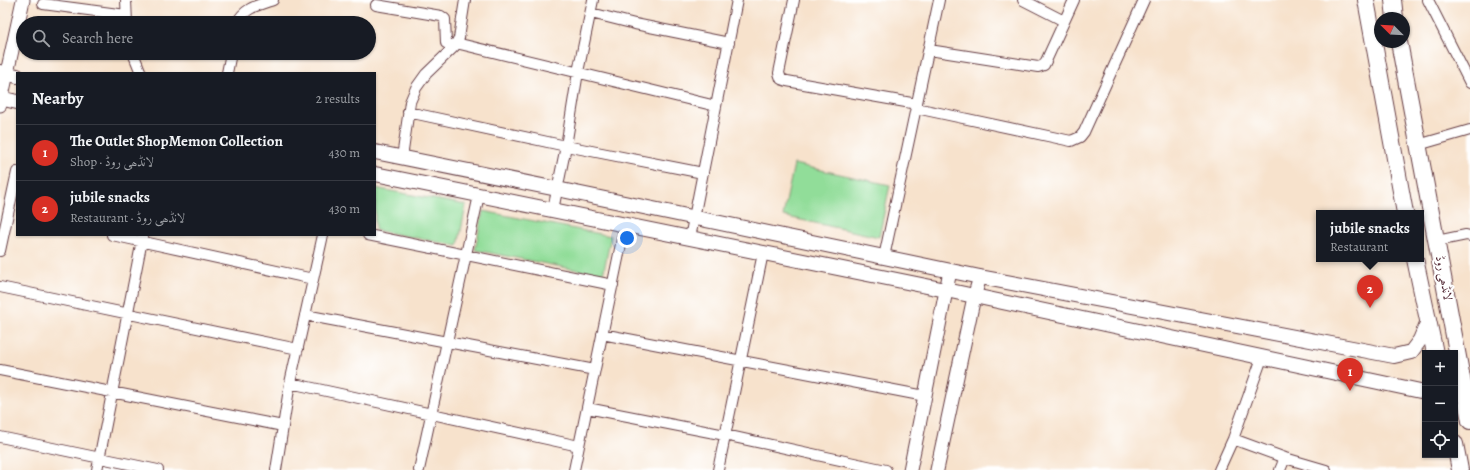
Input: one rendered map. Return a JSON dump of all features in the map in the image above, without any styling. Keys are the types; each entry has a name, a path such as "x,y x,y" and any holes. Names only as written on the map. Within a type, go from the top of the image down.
{"main road":[{"path":"1366,0 1404,210"},
{"path":"1393,0 1394,12"},
{"name":"لانڈھی روڈ","path":"1400,48 1469,413"},
{"path":"0,101 16,102"},
{"path":"376,152 950,271 1394,356 1411,352 1420,340 1428,321"},
{"path":"376,174 946,290 1422,391"},
{"name":"لانڈھی روڈ","path":"1416,262 1434,350"},
{"path":"1458,458 1460,470"}],"street":[{"path":"20,16 23,0"},
{"path":"126,0 126,16"},
{"path":"240,16 247,10 273,0"},
{"path":"402,158 410,102 416,88 426,74 455,45 458,38 465,0"},
{"path":"553,210 566,146 578,72 593,0"},
{"path":"690,238 737,0"},
{"path":"794,0 780,73 781,79 916,106 1071,141 1075,140 1084,132 1144,0"},
{"path":"884,257 939,0"},
{"path":"1023,0 1064,21"},
{"path":"929,50 1038,67 1042,66 1046,61 1074,0"},
{"path":"1428,0 1470,83"},
{"path":"43,4 109,16"},
{"path":"376,5 442,16 445,19 446,43 578,72 716,106"},
{"path":"590,13 728,43"},
{"path":"0,101 8,74 16,35"},
{"path":"135,60 141,72"},
{"path":"227,72 230,60"},
{"path":"408,112 566,146 703,173"},
{"path":"1418,145 1470,130"},
{"path":"0,251 13,213 16,182"},
{"path":"420,470 479,195"},
{"path":"574,470 625,225"},
{"path":"1437,241 1466,235 1470,236"},
{"path":"122,236 142,238 313,279"},
{"path":"276,470 290,383 323,236"},
{"path":"373,236 612,285"},
{"path":"97,470 142,238"},
{"path":"718,470 763,253"},
{"path":"910,470 950,271"},
{"path":"937,470 974,297 980,277"},
{"path":"0,287 298,349"},
{"path":"305,315 595,370"},
{"path":"602,334 740,359 925,396"},
{"path":"1218,470 1233,439 1262,358"},
{"path":"0,370 283,426"},
{"path":"290,383 579,446"},
{"path":"587,408 886,470"},
{"path":"0,438 158,470"},
{"path":"1233,439 1285,458 1326,470"},
{"path":"1280,470 1285,458"}],"green space":[{"path":"794,164 890,185 879,237 783,216"},
{"path":"376,188 466,205 458,246 376,230"},
{"path":"483,211 611,236 603,275 475,250"}],"place":[{"name":"jubile snacks","path":"1370,308"},
{"name":"The Outlet ShopMemon Collection","path":"1350,391"}]}
